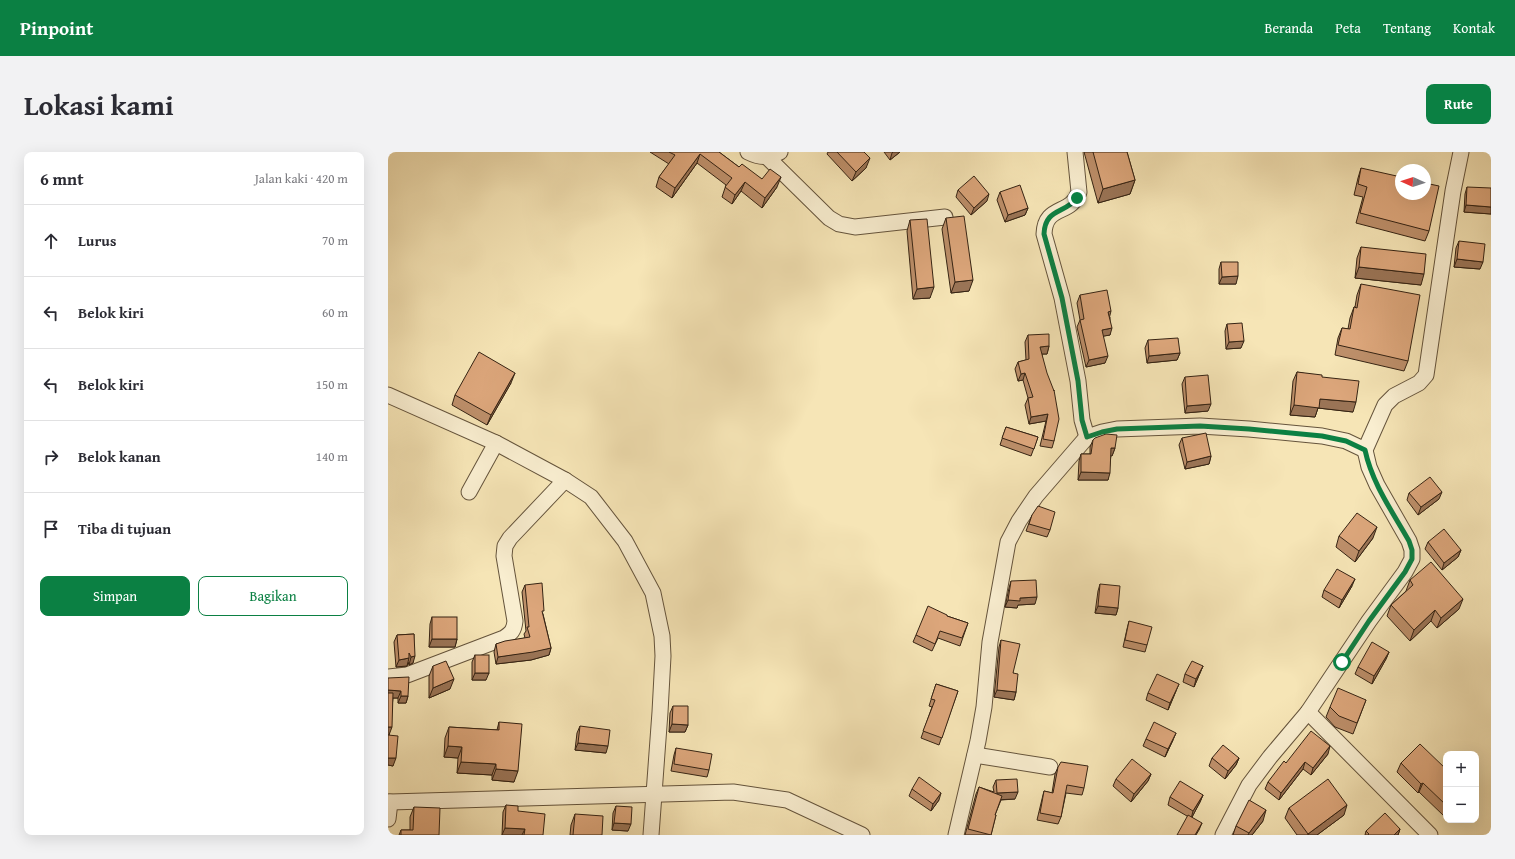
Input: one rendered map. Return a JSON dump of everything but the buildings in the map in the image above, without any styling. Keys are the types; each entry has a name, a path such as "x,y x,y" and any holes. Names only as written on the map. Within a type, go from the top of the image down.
{"street":[{"path":"748,152 773,155 829,218 839,224 855,227 945,217"},
{"path":"1075,152 1079,192 1077,198 1068,206 1051,214 1044,227 1044,234 1062,298 1078,381 1082,420 1087,437"},
{"path":"1223,835 1249,786 1270,757 1308,712 1369,621 1405,572 1412,559 1412,550 1409,541 1376,485 1369,467 1365,450 1385,406 1394,396 1419,383 1426,375 1453,191 1461,152"},
{"path":"388,395 496,443 565,480 590,497 625,541 653,593 662,636 663,656 655,794 651,835"},
{"path":"956,835 975,755 984,707 990,642 1008,542 1019,521 1036,496 1087,437 1117,429 1200,426 1322,436 1346,441 1365,450"},
{"path":"469,492 496,443"},
{"path":"388,676 407,675 511,634 514,629 515,621 504,556 505,546 510,538 565,480"},
{"path":"1308,712 1430,835"},
{"path":"975,755 1050,767"},
{"path":"388,818 389,802 733,792 787,800 862,835"}],"route":[{"path":"1077,198 1068,206 1051,214 1044,227 1044,234 1062,298 1078,381 1082,420 1087,437 1117,429 1200,426 1322,436 1346,441 1365,450 1369,467 1376,485 1409,541 1412,550 1412,559 1405,572 1369,621 1342,662"}]}
